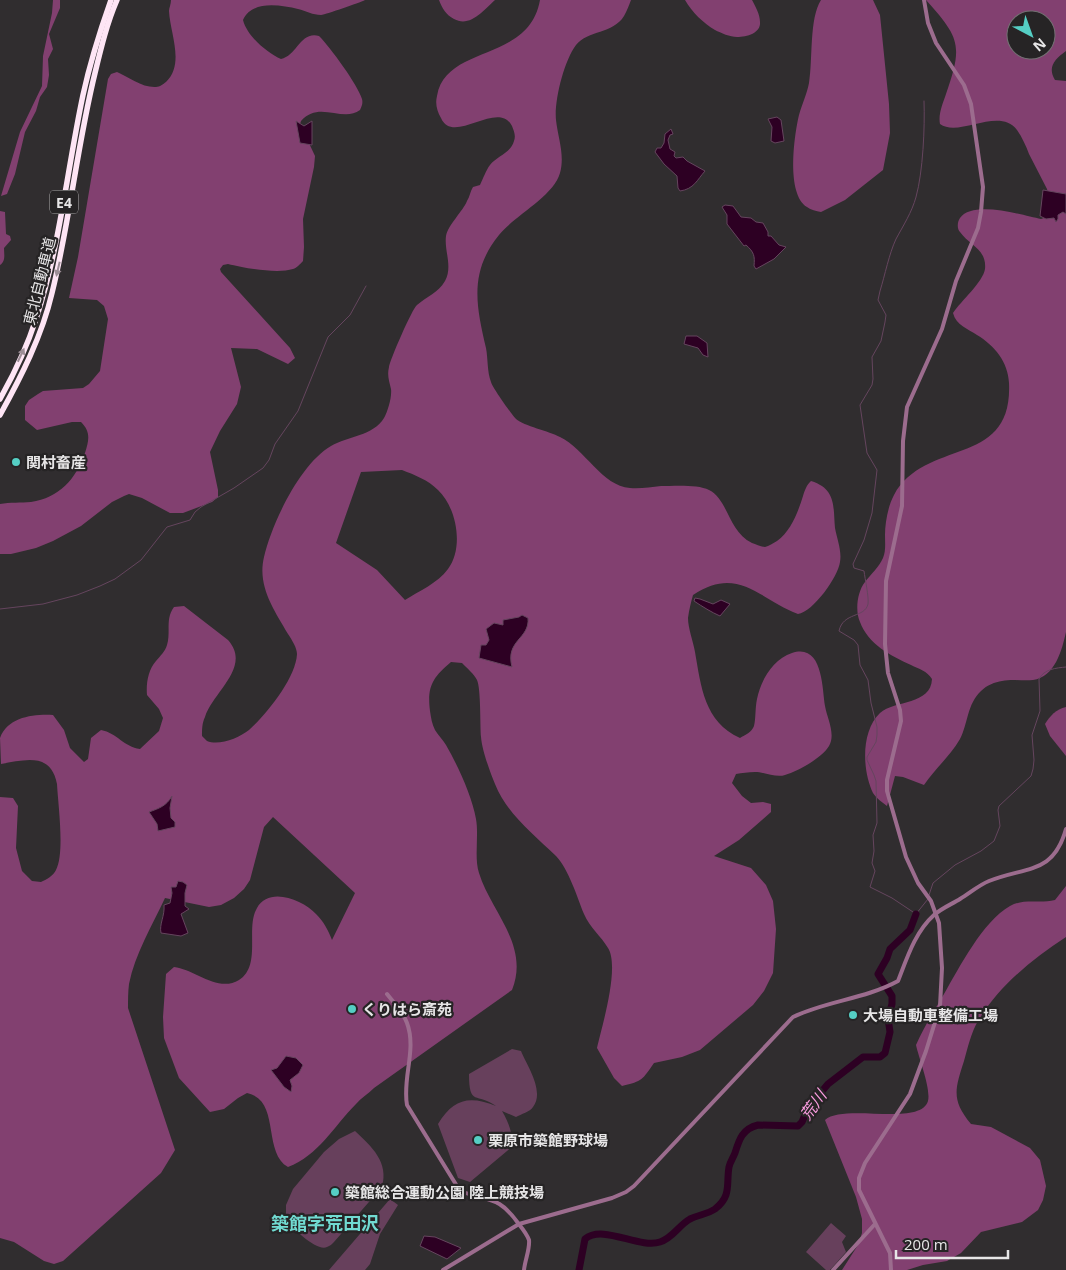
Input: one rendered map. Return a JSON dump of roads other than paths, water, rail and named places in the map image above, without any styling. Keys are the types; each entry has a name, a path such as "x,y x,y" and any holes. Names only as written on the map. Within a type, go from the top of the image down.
{"highway":[{"name":"東北自動車道","path":"0,399 26,344 46,284 56,243 83,94 101,28 111,0"},
{"name":"東北自動車道","path":"0,416 34,347 52,296 89,95 106,31 117,0"}],"street":[{"path":"891,1270 890,1253 859,1190 859,1178 866,1163 910,1094 940,1006 942,968 939,923 936,913 906,857 887,792 887,780 901,721 900,710 888,673 885,644 886,581 902,506 903,441 907,407 942,329 956,281 978,228 983,187 971,104 964,86 936,43 928,23 924,0"},
{"path":"443,1270 519,1224 612,1198 626,1192 793,1017 808,1010 898,981 916,938 926,922 936,913 989,881 1043,864 1053,856 1061,845 1066,829"},
{"path":"386,994 398,1008 407,1023 411,1041 405,1094 411,1112 460,1191 474,1197 489,1198 500,1203 519,1224 528,1238 529,1247 524,1270"},
{"path":"834,1270 875,1224"}],"waterway":[{"path":"924,101 923,149 916,197 896,239 880,291 878,300 886,315 885,322 881,341 872,357 872,385 860,405 867,453 877,470 872,513 864,540 853,564 854,568 864,571 868,604 863,611 845,621 839,631 854,640 858,645 860,665 868,680 877,727 876,742 867,757 876,781 877,823 873,835 874,851 872,863 875,871 870,887 892,898 916,914 928,899"},
{"path":"0,609 43,604 77,595 115,579 141,560 167,527 190,520 201,507 263,468 269,460 275,444 298,411 328,337 350,315 366,286"},
{"path":"929,895 933,883 955,865 981,851 994,841 1000,826 999,806 1031,776 1033,769 1032,735 1040,711 1039,679 1047,671 1066,667"},
{"name":"荒川","path":"579,1270 585,1239 593,1235 611,1235 651,1243 660,1242 669,1238 690,1219 715,1209 724,1199 727,1190 729,1165 740,1139 748,1129 758,1125 798,1126 802,1122 808,1108 828,1084 863,1057 880,1057 885,1053 890,1032 888,1018 892,996 878,974 890,949 910,930 916,914"}],"place":[{"name":"関村畜産","path":"16,462"},
{"name":"くりはら斎苑","path":"352,1009"},
{"name":"大場自動車整備工場","path":"853,1015"},
{"name":"栗原市築館野球場","path":"478,1140"},
{"name":"築館総合運動公園 陸上競技場","path":"335,1192"}],"district":[{"name":"築館字荒田沢","path":"325,1223"}]}
